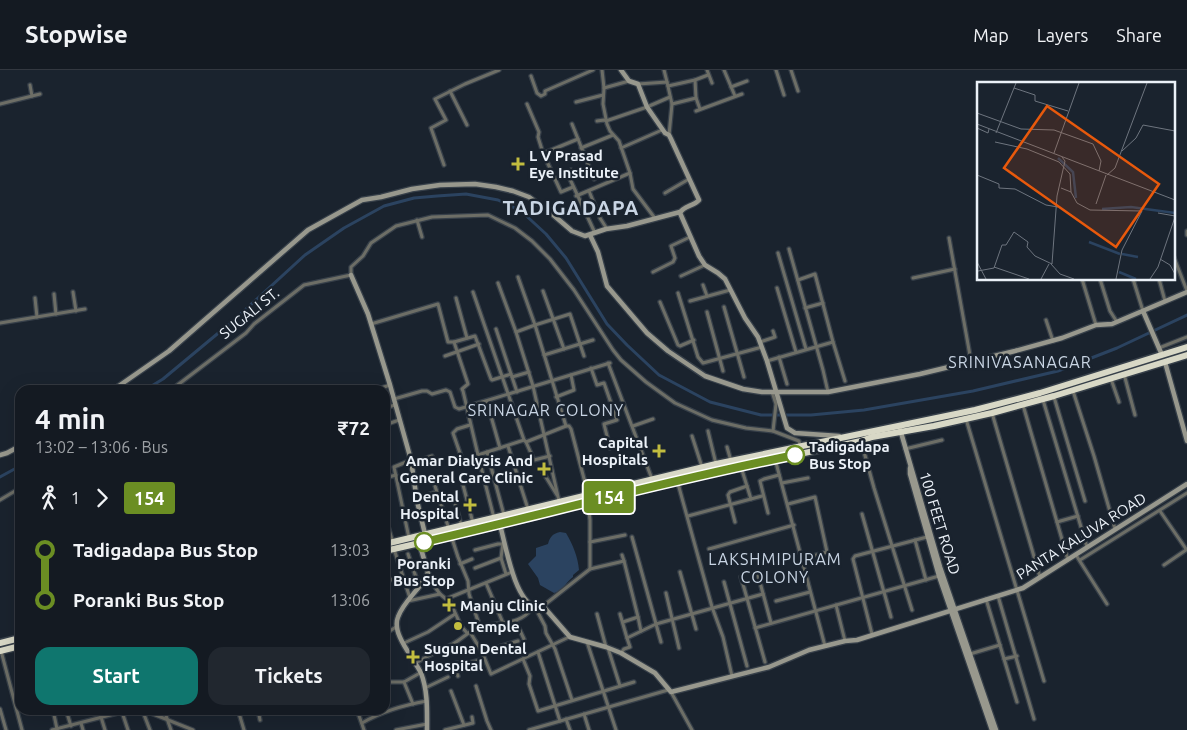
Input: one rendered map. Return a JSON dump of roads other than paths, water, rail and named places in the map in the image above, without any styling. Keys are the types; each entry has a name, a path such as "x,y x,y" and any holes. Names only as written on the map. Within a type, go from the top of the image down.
{"highway":[{"path":"928,424 1040,393 1187,348"},
{"path":"390,548 409,538 421,538 449,532 461,526 504,516 558,499 588,495 800,446 966,419 992,413 1124,374 1162,355 1187,355"},
{"path":"390,545 394,546 449,532 500,525 676,480 861,441 900,429"},
{"path":"814,444 828,436"},
{"path":"0,643 15,639"},
{"path":"0,651 15,647"}],"street":[{"path":"444,165 431,128 446,120 435,99 499,70"},
{"path":"531,76 541,96 545,94 545,91 593,70"},
{"path":"602,70 606,121 613,135 619,141 635,192 654,217"},
{"path":"621,70 630,81 638,84 668,84 695,80 708,75"},
{"path":"120,385 169,351 308,230 362,200 382,197 406,190 440,185 475,184 496,187 529,197 575,233 585,236 607,229 627,226 654,217 680,212 699,200 669,135 672,104 664,70"},
{"path":"707,70 712,83"},
{"path":"724,70 735,96"},
{"path":"776,70 784,96"},
{"path":"791,70 798,91"},
{"path":"695,80 698,110 742,94"},
{"path":"604,88 630,81"},
{"path":"731,87 747,81"},
{"path":"30,84 32,96"},
{"path":"638,84 648,107 662,130 665,134 669,135"},
{"path":"450,92 467,125"},
{"path":"0,104 40,94"},
{"path":"576,102 603,96"},
{"path":"597,122 606,121 648,107 670,96"},
{"path":"672,104 696,98"},
{"path":"527,104 538,132 543,153 561,192 572,187"},
{"path":"572,124 594,179"},
{"path":"621,148 662,130"},
{"path":"581,148 613,135"},
{"path":"543,153 578,139"},
{"path":"570,170 572,174 569,177 572,187 592,234 607,286 642,328 668,351 705,376 744,389 774,392 828,392 920,374 1053,341 1096,325 1117,322 1187,292 1174,258"},
{"path":"576,196 630,174"},
{"path":"665,193 689,179"},
{"path":"589,191 600,218 607,229"},
{"path":"680,212 699,256 706,265 722,276 761,345 767,361 776,404 773,431"},
{"path":"390,385 371,324 351,275 350,269 353,263 363,256 367,248 376,239 396,226 417,220 440,217 488,215 522,232 550,259 621,360 646,382 675,403 704,417 746,428 773,431 799,442 800,446"},
{"path":"417,220 422,237"},
{"path":"1187,231 1187,236"},
{"path":"653,272 673,262 675,258 671,246 690,237"},
{"path":"949,238 971,361"},
{"path":"789,249 828,392"},
{"path":"778,253 806,349"},
{"path":"681,276 706,265"},
{"path":"913,278 954,269"},
{"path":"798,280 815,274 845,381"},
{"name":"SUGALI ST.","path":"178,385 304,285 351,275"},
{"path":"518,277 566,426 569,426 571,429 588,495"},
{"path":"1082,280 1096,325"},
{"path":"1100,280 1110,311 1117,322"},
{"path":"1133,280 1146,319 1162,355 1187,442"},
{"path":"1159,280 1165,301"},
{"path":"498,282 533,386 558,499"},
{"path":"704,285 707,296"},
{"path":"777,288 796,352"},
{"path":"690,301 731,290"},
{"path":"543,291 564,349"},
{"path":"73,292 76,311"},
{"path":"473,292 533,459 550,456"},
{"path":"678,293 698,357 703,363 738,355 761,345 775,337 773,331"},
{"path":"54,294 56,314"},
{"path":"35,298 37,316"},
{"path":"456,298 467,338"},
{"path":"660,302 678,345 682,346 694,340"},
{"path":"805,308 823,303"},
{"path":"371,324 438,304 447,340 454,342 475,336 492,380 529,372"},
{"path":"724,308 744,377"},
{"path":"0,323 85,309"},
{"path":"707,312 723,371"},
{"path":"516,332 571,314 584,356"},
{"path":"1046,320 1053,341"},
{"path":"496,329 517,392"},
{"path":"1162,355 1187,337"},
{"path":"544,355 593,340"},
{"path":"454,342 468,384 462,388 494,518"},
{"path":"767,361 833,342"},
{"path":"445,356 479,344"},
{"path":"779,357 787,384"},
{"path":"394,399 422,391 432,394 446,390 450,392 452,402 456,408 466,407 609,363 652,479"},
{"path":"591,368 597,385 604,383 617,420 604,424 610,448"},
{"path":"1124,374 1135,415"},
{"path":"556,397 574,390 571,375"},
{"path":"1111,378 1119,402"},
{"path":"390,386 411,462 421,538 428,573 397,618 396,627 416,663 425,688 427,730"},
{"path":"1073,390 1115,529"},
{"path":"774,392 778,397 787,428 795,433 828,436 852,434 893,425 900,429 910,468"},
{"path":"1054,396 1085,501"},
{"path":"1043,399 1088,548"},
{"path":"486,402 500,448"},
{"path":"1022,404 1068,560"},
{"path":"390,406 395,405"},
{"path":"992,413 1040,578"},
{"path":"633,426 653,419"},
{"path":"966,419 1044,681"},
{"path":"390,423 399,420"},
{"path":"461,456 453,433 470,425"},
{"path":"478,455 545,435 566,426"},
{"path":"708,431 716,464"},
{"path":"692,436 702,468"},
{"path":"905,450 942,440"},
{"path":"861,441 912,610"},
{"path":"508,446 528,509"},
{"path":"726,447 731,462"},
{"path":"0,455 8,454 15,449"},
{"path":"487,452 504,516"},
{"path":"409,538 394,467 395,465 432,456"},
{"path":"775,459 825,646"},
{"path":"741,466 751,499"},
{"name":"100 FEET ROAD","path":"910,468 909,471 939,576 970,654 994,730"},
{"name":"100 FEET ROAD","path":"910,468 953,610 994,730"},
{"path":"541,469 558,499"},
{"path":"390,477 396,475"},
{"path":"768,513 762,496 760,481 764,478 779,475"},
{"path":"782,483 808,478"},
{"path":"462,480 473,523"},
{"path":"676,480 688,516 732,676"},
{"name":"PANTA KALUVA ROAD","path":"670,691 769,667 809,650 857,640 998,595 1017,591 1187,484"},
{"path":"435,486 460,564 468,581 469,594 478,622 473,624 475,630"},
{"path":"734,522 727,497 729,493 747,486"},
{"path":"0,500 15,491"},
{"path":"417,498 437,492"},
{"path":"1080,560 1187,493"},
{"path":"453,495 461,526"},
{"path":"688,516 762,496"},
{"path":"788,504 815,497 827,552 803,560"},
{"path":"588,502 590,570"},
{"path":"1160,511 1187,549 1164,565"},
{"path":"862,514 891,618"},
{"path":"1057,522 1078,516"},
{"path":"500,525 517,586 534,607 545,626 561,664 572,700"},
{"path":"708,549 794,525"},
{"path":"390,533 409,600"},
{"path":"590,542 625,535"},
{"path":"632,537 661,642"},
{"path":"872,634 853,559 855,556 927,537"},
{"path":"915,540 926,580"},
{"path":"475,550 504,543"},
{"path":"504,543 501,558 506,574"},
{"path":"408,554 419,586"},
{"path":"622,555 641,631"},
{"path":"1076,555 1107,604"},
{"path":"475,568 501,558"},
{"path":"460,564 472,559"},
{"path":"416,663 475,630 493,624 516,622 534,607 543,606 590,570 624,561"},
{"path":"427,576 443,598 449,598 513,571"},
{"path":"680,572 696,629"},
{"path":"758,575 771,623"},
{"path":"390,580 402,576"},
{"path":"754,628 939,576"},
{"path":"741,577 765,662"},
{"path":"724,582 748,666"},
{"path":"486,583 503,623"},
{"path":"776,600 810,592"},
{"path":"666,593 679,648"},
{"path":"409,600 440,594"},
{"path":"627,638 656,624 763,594"},
{"path":"998,595 1034,719"},
{"path":"449,598 461,626 469,633 482,652 491,674 570,637"},
{"path":"986,599 1017,702"},
{"path":"836,605 845,641"},
{"path":"543,606 570,637 607,647 655,673 670,691 692,730"},
{"path":"404,644 428,632 455,614"},
{"path":"597,614 620,686"},
{"path":"620,614 630,647 624,649 621,653"},
{"path":"623,622 638,618"},
{"path":"516,622 524,639"},
{"path":"390,631 396,627"},
{"path":"482,652 518,641"},
{"path":"587,642 616,730"},
{"path":"970,654 1000,645"},
{"path":"0,651 15,705"},
{"path":"538,652 560,721"},
{"path":"1004,659 1017,656"},
{"path":"458,676 454,668 456,664 484,659"},
{"path":"523,659 530,676 529,684 538,710 634,682"},
{"path":"390,682 404,682 420,673"},
{"path":"425,688 448,677"},
{"path":"404,682 414,704"},
{"path":"476,686 486,721 491,730"},
{"path":"451,691 464,725"},
{"path":"529,730 670,691"},
{"path":"390,711 427,702"},
{"path":"0,709 6,730"},
{"path":"584,714 589,730"},
{"path":"18,715 22,730"},
{"path":"54,715 57,729"},
{"path":"68,715 71,726"},
{"path":"52,730 109,715"},
{"path":"123,715 128,730"},
{"path":"145,715 150,730"},
{"path":"156,715 193,730"},
{"path":"166,715 171,730"},
{"path":"240,715 244,730"},
{"path":"259,715 260,720"},
{"path":"359,715 364,730"},
{"path":"362,723 378,715"},
{"path":"101,717 105,730"},
{"path":"445,730 473,722 472,718"},
{"path":"566,719 570,730"},
{"path":"81,723 83,730"},
{"path":"396,730 427,724"}],"water":[{"path":"560,532 566,533 571,542 579,570 562,588 554,593 540,585 538,578 528,564 536,556 536,548 548,544 552,536"}],"waterway":[{"path":"153,385 234,320 305,255 344,228 384,206 414,198 466,194 498,200 521,211 546,234 566,258 607,324 659,375 710,402 761,415 811,415 864,410 973,391 1058,371 1117,348 1187,315"},
{"path":"0,477 15,469"}],"place":[{"name":"L V Prasad Eye Institute","path":"518,164"},
{"name":"Capital Hospitals","path":"659,451"},
{"name":"Tadigadapa Bus Stop","path":"795,455"},
{"name":"Amar Dialysis And General Care Clinic","path":"544,469"},
{"name":"Dental Hospital","path":"470,505"},
{"name":"Poranki Bus Stop","path":"424,542"},
{"name":"Manju Clinic","path":"449,605"},
{"name":"Temple","path":"458,626"},
{"name":"Suguna Dental Hospital","path":"413,657"}],"district":[{"name":"TADIGADAPA","path":"571,207"},
{"name":"SRINIVASANAGAR","path":"1020,362"},
{"name":"SRINAGAR COLONY","path":"546,410"},
{"name":"LAKSHMIPURAM COLONY","path":"775,568"}]}
